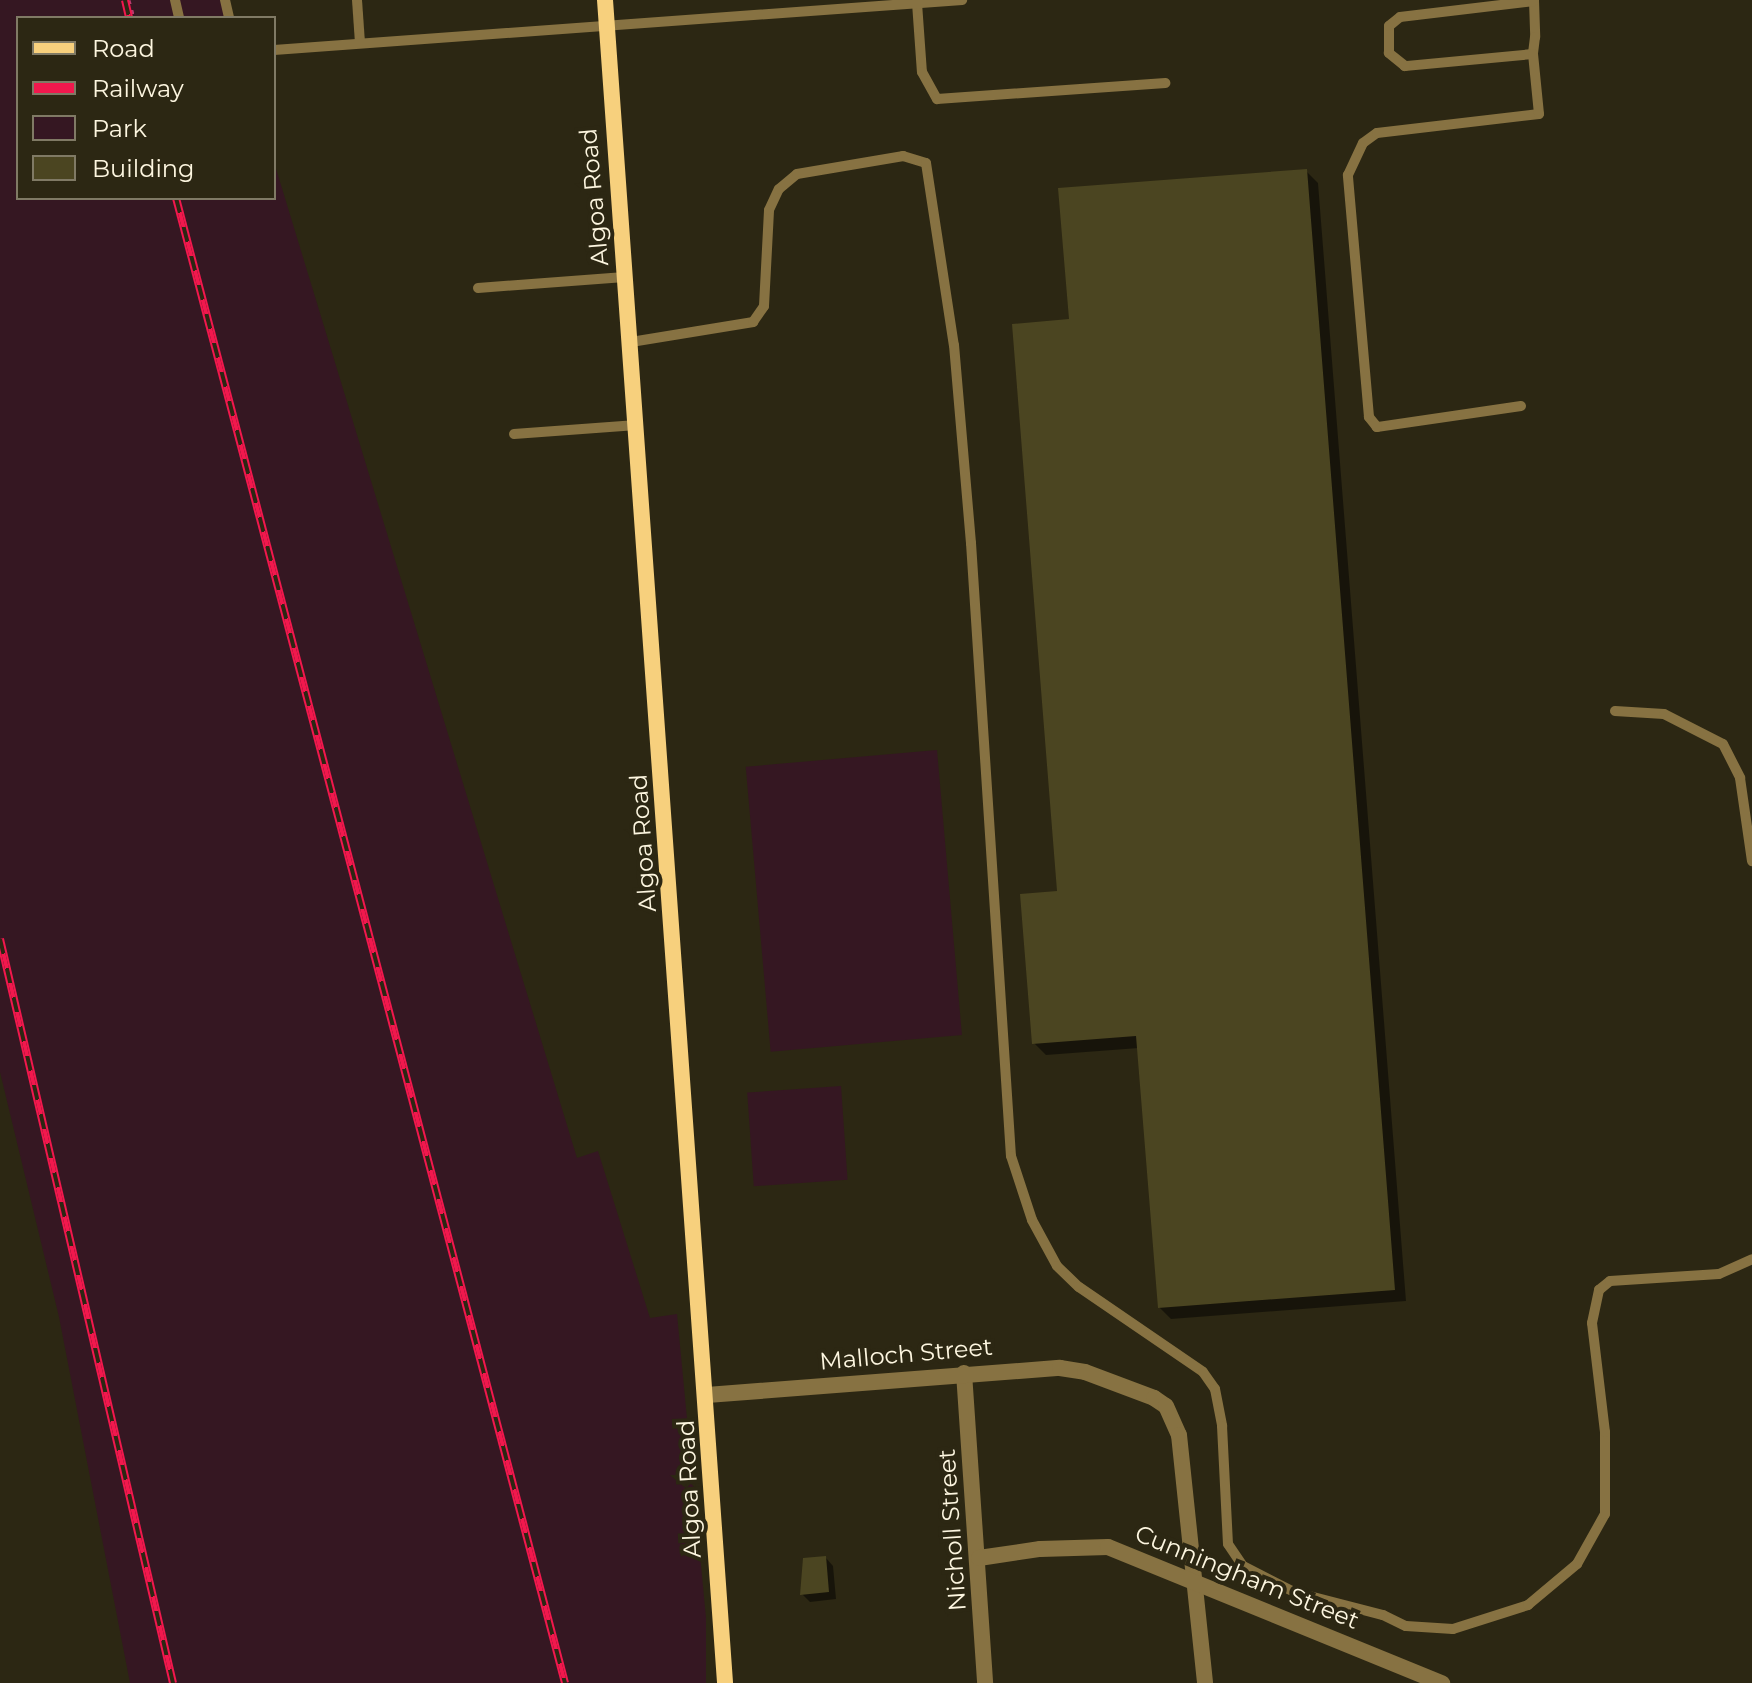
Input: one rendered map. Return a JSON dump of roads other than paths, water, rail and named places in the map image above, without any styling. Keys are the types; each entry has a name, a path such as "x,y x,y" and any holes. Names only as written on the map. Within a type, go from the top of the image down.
{"street":[{"name":"Algoa Road","path":"605,0 707,1395 725,1683"},
{"name":"Malloch Street","path":"707,1395 964,1373 1072,1369 1154,1398 1173,1417 1196,1581 1205,1683"},
{"name":"Nicholl Street","path":"964,1373 979,1558 985,1683"},
{"name":"Cunningham Street","path":"979,1558 1099,1546 1196,1581 1442,1683"}],"lane":[{"path":"357,0 360,43"},
{"path":"276,50 962,0"},
{"path":"1521,406 1377,427 1369,417 1348,175 1363,143 1377,133 1539,114 1533,54 1534,0 1400,17 1389,26 1389,53 1405,66 1533,54"},
{"path":"917,3 922,72 937,99 1165,83"},
{"path":"631,342 753,322 764,306 769,210 779,189 797,174 903,156 926,163 954,345 970,528 1011,1156 1032,1220 1057,1266 1079,1287 1203,1372 1215,1389 1222,1426 1228,1544 1243,1566 1294,1592 1383,1615 1406,1626 1453,1629 1528,1605 1577,1564 1605,1514 1605,1432 1592,1323 1599,1290 1610,1281 1719,1274 1752,1259"},
{"path":"478,288 625,277"},
{"path":"514,434 637,425"},
{"path":"1615,711 1664,714 1723,744 1740,778 1752,861"}],"railway":[{"path":"125,0 129,16"},
{"path":"177,200 565,1683"},
{"path":"0,939 173,1683"}]}
